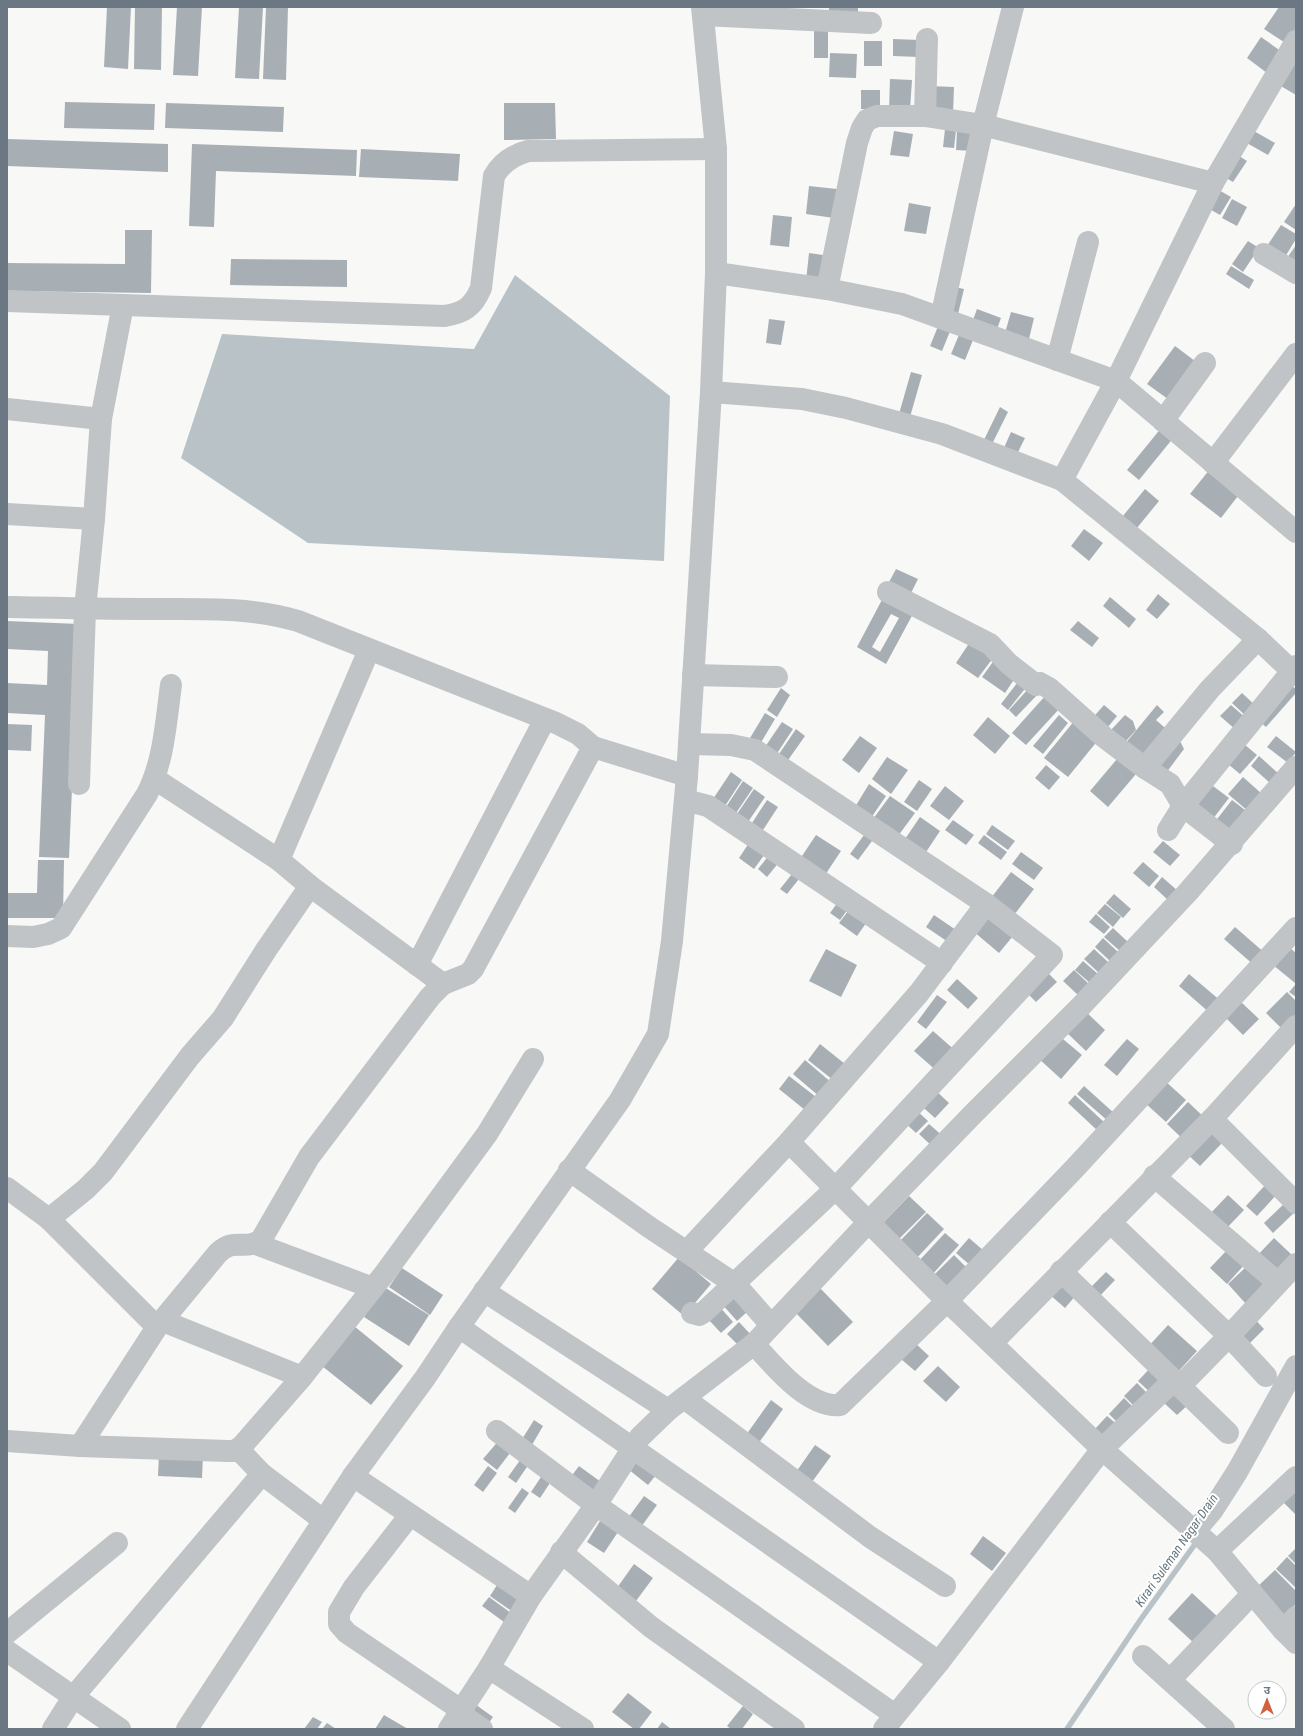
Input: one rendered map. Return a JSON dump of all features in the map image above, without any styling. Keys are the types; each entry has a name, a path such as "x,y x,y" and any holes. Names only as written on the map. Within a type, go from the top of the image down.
{"street":[{"path":"941,318 984,125 1013,7"},
{"path":"187,1729 353,1476 425,1378 484,1291 620,1100 658,1034 672,941 687,776 711,392 716,273 716,149 702,11 871,23"},
{"path":"925,116 927,39"},
{"path":"1062,480 1116,381 1213,183 1294,49"},
{"path":"827,289 857,143 862,128 867,120 878,116 925,116 984,125 1213,183"},
{"path":"7,301 444,316 459,314 469,309 476,300 480,288 494,176 499,167 508,159 528,151 716,149"},
{"path":"1057,360 1088,242"},
{"path":"1264,254 1296,273"},
{"path":"716,273 827,289 902,304 1116,381 1296,532"},
{"path":"79,784 85,609 102,419 123,305"},
{"path":"1213,463 1296,354"},
{"path":"1163,421 1205,363"},
{"path":"711,392 802,399 846,408 942,434 1062,480 1295,670 1183,806 1168,830"},
{"path":"7,409 102,419"},
{"path":"7,514 94,519"},
{"path":"888,592 990,644 1009,664 1036,685 1040,683 1048,688 1104,737 1145,768 1170,784 1183,806 1232,844"},
{"path":"7,606 85,609 242,610 274,614 298,621 545,719 578,734 593,747 687,776"},
{"path":"1145,768 1210,689 1258,639"},
{"path":"280,860 369,650"},
{"path":"693,675 777,677"},
{"path":"7,936 33,937 48,934 60,928 147,794 155,779 161,753 170,685"},
{"path":"417,965 545,719"},
{"path":"689,744 731,745 755,750 986,904 1052,955 835,1189 704,1312 699,1315 692,1313"},
{"path":"256,1244 265,1235 310,1157 430,997 443,984 468,974 476,964 593,747"},
{"path":"457,1718 489,1668 531,1596 596,1505 640,1437 676,1404 754,1344 974,1113 1082,1004 1232,844 1296,767"},
{"path":"155,779 280,860 310,886 443,984"},
{"path":"685,800 708,806 942,963"},
{"path":"49,1219 86,1189 103,1172 190,1056 223,1018 266,950 310,886"},
{"path":"687,1251 789,1142 919,993 986,904"},
{"path":"754,1344 782,1375 813,1399 830,1406 840,1405 946,1301 1080,1162 1296,928"},
{"path":"992,1343 1154,1176 1212,1119 1296,1026"},
{"path":"7,1441 80,1446 228,1451 238,1449 302,1377 373,1288 487,1134 533,1059"},
{"path":"1212,1119 1296,1203"},
{"path":"789,1142 946,1301 1102,1449 1204,1539 1252,1594 1292,1630"},
{"path":"569,1170 649,1227 687,1251 734,1284 771,1326"},
{"path":"1154,1176 1278,1283"},
{"path":"7,1188 49,1219 160,1324 302,1377"},
{"path":"1110,1222 1229,1336 1266,1376"},
{"path":"80,1446 160,1324 224,1247 231,1244 256,1244 373,1288"},
{"path":"497,1431 890,1722 939,1662 1102,1449 1229,1336 1296,1264"},
{"path":"1061,1271 1228,1433"},
{"path":"484,1291 676,1404 870,1537 946,1586"},
{"path":"459,1327 939,1662"},
{"path":"1204,1539 1212,1511 1237,1472 1296,1366"},
{"path":"238,1449 262,1474 323,1520"},
{"path":"53,1729 74,1696 262,1474"},
{"path":"353,1476 531,1596"},
{"path":"1204,1539 1296,1477"},
{"path":"410,1515 354,1588 340,1612 339,1624 348,1633 457,1718 482,1729"},
{"path":"7,1633 117,1543"},
{"path":"561,1552 651,1627 794,1729"},
{"path":"1170,1680 1252,1594"},
{"path":"7,1651 120,1729"},
{"path":"1143,1656 1224,1729"},
{"path":"489,1668 583,1729"}],"shaded area":[{"path":"515,275 670,396 664,561 308,543 181,458 222,334 474,349"}],"building":[{"path":"107,7 131,7 128,69 104,67"},
{"path":"135,7 162,7 161,70 134,69"},
{"path":"177,7 202,7 198,76 173,75"},
{"path":"239,7 263,7 259,79 235,78"},
{"path":"266,7 288,7 286,80 263,79"},
{"path":"829,7 858,7 858,17 829,17"},
{"path":"1279,7 1296,7 1296,30 1287,44 1264,29"},
{"path":"814,26 828,26 828,58 814,58"},
{"path":"1261,37 1282,52 1267,73 1247,58"},
{"path":"893,39 920,40 919,57 893,56"},
{"path":"864,41 882,41 882,66 864,66"},
{"path":"830,53 857,54 856,78 829,77"},
{"path":"1292,62 1296,65 1296,95 1279,85"},
{"path":"890,79 912,80 910,110 889,110"},
{"path":"928,86 954,87 953,113 926,112"},
{"path":"861,90 880,90 880,109 861,109"},
{"path":"65,102 155,104 154,130 64,128"},
{"path":"166,103 284,107 283,132 165,128"},
{"path":"504,103 555,103 556,139 504,140"},
{"path":"945,129 956,130 954,148 943,147"},
{"path":"957,130 974,131 973,151 956,150"},
{"path":"1252,130 1275,143 1268,155 1245,142"},
{"path":"894,131 913,134 909,157 890,155"},
{"path":"7,139 168,144 168,172 7,166"},
{"path":"192,144 357,150 356,176 216,171 214,227 189,226"},
{"path":"361,149 460,154 458,181 359,177"},
{"path":"1236,154 1247,161 1233,182 1223,176"},
{"path":"809,186 837,189 834,218 806,214"},
{"path":"1217,189 1231,197 1220,215 1206,207"},
{"path":"1232,199 1247,207 1237,226 1222,218"},
{"path":"909,203 931,207 926,234 904,231"},
{"path":"1296,204 1296,230 1284,222"},
{"path":"773,215 792,217 789,247 770,245"},
{"path":"1281,225 1296,234 1296,239 1285,257 1267,246"},
{"path":"125,230 152,230 151,293 7,291 7,263 125,264"},
{"path":"1248,241 1259,248 1243,272 1232,264"},
{"path":"1296,245 1296,264 1287,258"},
{"path":"809,253 823,255 820,283 806,281"},
{"path":"231,259 347,260 347,287 230,285"},
{"path":"1231,266 1254,280 1249,289 1226,274"},
{"path":"950,286 964,289 958,314 945,312"},
{"path":"977,309 1001,318 997,329 973,320"},
{"path":"1011,312 1034,318 1029,339 1005,333"},
{"path":"769,319 785,321 781,345 766,343"},
{"path":"941,319 953,324 942,351 930,346"},
{"path":"961,330 975,335 965,360 951,354"},
{"path":"1175,346 1195,361 1168,399 1147,384"},
{"path":"911,372 922,375 910,417 899,414"},
{"path":"1000,407 1008,412 991,446 983,442"},
{"path":"1162,427 1174,437 1139,480 1127,470"},
{"path":"1011,432 1025,438 1016,456 1003,450"},
{"path":"1210,469 1241,492 1221,518 1190,494"},
{"path":"1145,489 1159,501 1132,534 1118,522"},
{"path":"1084,529 1103,543 1089,561 1071,546"},
{"path":"896,569 918,579 909,597 887,586"},
{"path":"1158,594 1170,604 1157,619 1146,610"},
{"path":"884,596 914,612 886,664 857,647","holes":["891,614 899,618 880,652 872,647"]},
{"path":"1110,597 1136,619 1129,628 1103,606"},
{"path":"7,621 79,624 69,858 39,857 45,715 7,713 7,683 47,685 48,651 7,649"},
{"path":"1078,621 1099,638 1092,647 1070,630"},
{"path":"970,642 993,658 978,678 956,663"},
{"path":"995,659 1017,675 1005,693 982,677"},
{"path":"1020,679 1028,685 1008,710 1001,704"},
{"path":"1287,682 1296,689 1296,693 1266,727 1256,718"},
{"path":"1030,687 1038,694 1016,717 1009,710"},
{"path":"781,688 790,695 777,717 767,710"},
{"path":"1242,693 1257,707 1248,718 1232,703"},
{"path":"1046,695 1060,708 1026,745 1012,733"},
{"path":"1104,705 1117,716 1103,733 1089,722"},
{"path":"1157,705 1164,712 1156,720 1172,734 1148,764 1124,745"},
{"path":"1231,705 1247,719 1236,730 1220,716"},
{"path":"765,713 775,719 760,744 750,738"},
{"path":"1059,715 1068,723 1043,754 1033,746"},
{"path":"1125,715 1133,721 1136,730 1125,742 1111,730"},
{"path":"988,717 1010,736 995,754 973,735"},
{"path":"1075,720 1099,739 1068,777 1044,758"},
{"path":"782,722 793,729 776,755 765,747"},
{"path":"7,724 32,725 31,751 7,750"},
{"path":"796,729 805,736 786,763 777,757"},
{"path":"1176,733 1184,749 1166,773 1153,763"},
{"path":"860,736 877,748 859,773 842,760"},
{"path":"1276,736 1296,752 1288,763 1267,747"},
{"path":"1238,739 1257,755 1240,774 1222,759"},
{"path":"1259,756 1279,774 1270,783 1251,766"},
{"path":"887,757 908,770 891,794 872,779"},
{"path":"1117,759 1136,774 1108,807 1090,791"},
{"path":"1046,765 1060,777 1049,790 1035,778"},
{"path":"731,772 742,780 725,806 713,799"},
{"path":"1243,777 1262,794 1248,811 1228,794"},
{"path":"919,780 932,789 917,811 904,802"},
{"path":"1205,780 1229,798 1212,820 1188,801"},
{"path":"743,781 753,788 736,813 726,807"},
{"path":"869,784 886,796 871,818 855,807"},
{"path":"945,786 964,801 949,820 930,806"},
{"path":"754,789 765,797 748,822 737,814"},
{"path":"890,796 915,813 898,836 873,819"},
{"path":"767,800 778,807 763,830 752,823"},
{"path":"1232,800 1249,813 1231,836 1214,823"},
{"path":"920,817 940,831 924,855 903,842"},
{"path":"953,820 974,835 966,845 945,830"},
{"path":"992,825 1015,841 1008,850 986,834"},
{"path":"867,831 875,837 858,860 850,854"},
{"path":"816,835 841,851 825,875 800,859"},
{"path":"984,835 1007,852 1001,860 978,843"},
{"path":"751,840 767,851 754,869 739,858"},
{"path":"1163,841 1180,855 1170,866 1153,852"},
{"path":"1021,852 1043,868 1034,880 1012,864"},
{"path":"770,854 780,861 767,877 758,869"},
{"path":"38,860 64,860 63,918 7,918 7,893 37,893"},
{"path":"1143,862 1159,876 1149,887 1133,873"},
{"path":"1011,872 1034,889 1014,915 991,898"},
{"path":"792,874 799,879 787,894 780,889"},
{"path":"1162,877 1178,891 1169,901 1154,887"},
{"path":"1114,894 1131,909 1123,918 1106,903"},
{"path":"841,898 851,905 840,920 830,913"},
{"path":"1105,904 1121,917 1113,927 1097,913"},
{"path":"852,906 869,919 857,936 839,923"},
{"path":"986,914 1013,936 999,953 973,931"},
{"path":"1096,914 1110,927 1104,934 1089,922"},
{"path":"934,915 956,930 948,942 926,927"},
{"path":"1235,927 1266,954 1255,966 1224,939"},
{"path":"1113,928 1128,942 1120,951 1104,937"},
{"path":"1103,938 1118,952 1110,961 1095,947"},
{"path":"1289,947 1296,953 1295,983 1273,965"},
{"path":"826,949 857,965 841,997 809,981"},
{"path":"1094,949 1108,962 1099,973 1084,959"},
{"path":"1083,961 1098,974 1090,983 1075,970"},
{"path":"1043,968 1057,982 1036,1002 1023,989"},
{"path":"1074,970 1089,984 1078,995 1063,981"},
{"path":"1189,974 1222,1002 1211,1014 1179,986"},
{"path":"957,979 978,998 968,1009 947,990"},
{"path":"1296,984 1296,997 1289,992"},
{"path":"1287,992 1296,1001 1296,1019 1284,1031 1266,1013"},
{"path":"937,995 947,1002 926,1029 917,1022"},
{"path":"1240,1001 1259,1019 1243,1035 1225,1017"},
{"path":"1083,1009 1105,1030 1086,1051 1064,1030"},
{"path":"933,1031 958,1053 939,1073 914,1051"},
{"path":"1057,1034 1082,1055 1061,1079 1037,1057"},
{"path":"1127,1039 1139,1049 1117,1076 1104,1065"},
{"path":"820,1044 845,1064 833,1080 808,1060"},
{"path":"805,1060 832,1083 820,1097 793,1074"},
{"path":"789,1076 816,1097 805,1110 779,1089"},
{"path":"1164,1080 1186,1100 1166,1122 1144,1102"},
{"path":"931,1086 949,1103 935,1118 917,1102"},
{"path":"1084,1086 1115,1114 1108,1121 1077,1094"},
{"path":"1075,1095 1106,1124 1099,1132 1068,1103"},
{"path":"1188,1102 1207,1120 1186,1142 1167,1124"},
{"path":"913,1107 928,1121 916,1133 901,1119"},
{"path":"929,1124 945,1138 935,1149 919,1134"},
{"path":"1209,1126 1224,1141 1200,1166 1185,1152"},
{"path":"1268,1182 1279,1192 1257,1216 1246,1206"},
{"path":"1228,1195 1244,1210 1223,1232 1207,1217"},
{"path":"909,1196 926,1212 895,1243 879,1227"},
{"path":"1287,1201 1296,1211 1273,1233 1264,1223"},
{"path":"927,1213 944,1229 914,1261 897,1244"},
{"path":"945,1233 959,1245 930,1277 916,1264"},
{"path":"969,1238 984,1251 971,1266 956,1253"},
{"path":"1274,1238 1292,1255 1273,1275 1255,1258"},
{"path":"1228,1249 1245,1264 1227,1284 1210,1268"},
{"path":"954,1255 969,1270 947,1292 932,1277"},
{"path":"679,1257 711,1284 684,1316 652,1289"},
{"path":"1247,1266 1265,1285 1246,1304 1228,1284"},
{"path":"402,1268 443,1295 430,1315 389,1287"},
{"path":"1106,1272 1115,1280 1095,1301 1086,1292"},
{"path":"1061,1280 1077,1294 1065,1308 1049,1294"},
{"path":"384,1287 429,1315 409,1346 364,1317"},
{"path":"819,1287 853,1322 828,1346 794,1311"},
{"path":"732,1294 747,1312 737,1321 721,1303"},
{"path":"719,1306 733,1322 721,1333 707,1318"},
{"path":"1252,1316 1264,1329 1246,1347 1233,1334"},
{"path":"739,1322 753,1337 741,1348 727,1334"},
{"path":"1168,1325 1197,1351 1176,1374 1147,1348"},
{"path":"354,1326 403,1366 371,1405 322,1366"},
{"path":"915,1343 929,1356 915,1371 901,1359"},
{"path":"938,1366 960,1387 946,1402 923,1381"},
{"path":"1152,1366 1168,1381 1154,1396 1138,1381"},
{"path":"1137,1383 1151,1397 1138,1410 1124,1396"},
{"path":"1177,1388 1191,1402 1177,1415 1163,1402"},
{"path":"1124,1398 1136,1410 1121,1426 1109,1414"},
{"path":"771,1400 783,1409 758,1444 746,1435"},
{"path":"1107,1416 1120,1427 1105,1442 1093,1431"},
{"path":"534,1420 543,1426 529,1450 519,1444"},
{"path":"500,1439 513,1449 497,1470 483,1459"},
{"path":"815,1445 831,1456 809,1486 794,1475"},
{"path":"159,1453 203,1455 202,1478 158,1476"},
{"path":"639,1455 659,1471 648,1485 628,1469"},
{"path":"523,1456 531,1461 516,1483 508,1477"},
{"path":"488,1466 497,1473 483,1492 474,1485"},
{"path":"579,1466 601,1482 592,1494 570,1478"},
{"path":"545,1471 554,1477 540,1498 531,1492"},
{"path":"1296,1485 1296,1515 1281,1500"},
{"path":"522,1488 529,1493 515,1513 508,1508"},
{"path":"644,1496 657,1505 641,1527 628,1518"},
{"path":"600,1521 618,1532 604,1553 587,1542"},
{"path":"983,1536 1006,1553 992,1571 970,1554"},
{"path":"1296,1548 1296,1564 1288,1556"},
{"path":"1287,1557 1296,1566 1296,1588 1276,1569"},
{"path":"634,1564 653,1578 633,1605 614,1592"},
{"path":"1275,1570 1296,1591 1296,1604 1282,1617 1255,1589"},
{"path":"497,1585 521,1601 513,1612 490,1596"},
{"path":"1192,1593 1220,1619 1196,1645 1168,1619"},
{"path":"489,1597 511,1613 504,1622 482,1606"},
{"path":"628,1693 652,1712 639,1729 634,1729 612,1712"},
{"path":"472,1702 493,1717 486,1727 465,1712"},
{"path":"743,1706 753,1714 742,1729 731,1729 727,1726"},
{"path":"384,1715 408,1729 375,1729"},
{"path":"313,1717 322,1722 317,1729 304,1729"},
{"path":"662,1722 671,1729 657,1729"},
{"path":"327,1723 336,1729 322,1729"}],"waterway":[{"name":"Kirari Suleman Nagar Drain","path":"1067,1729 1141,1619 1198,1540"}]}
